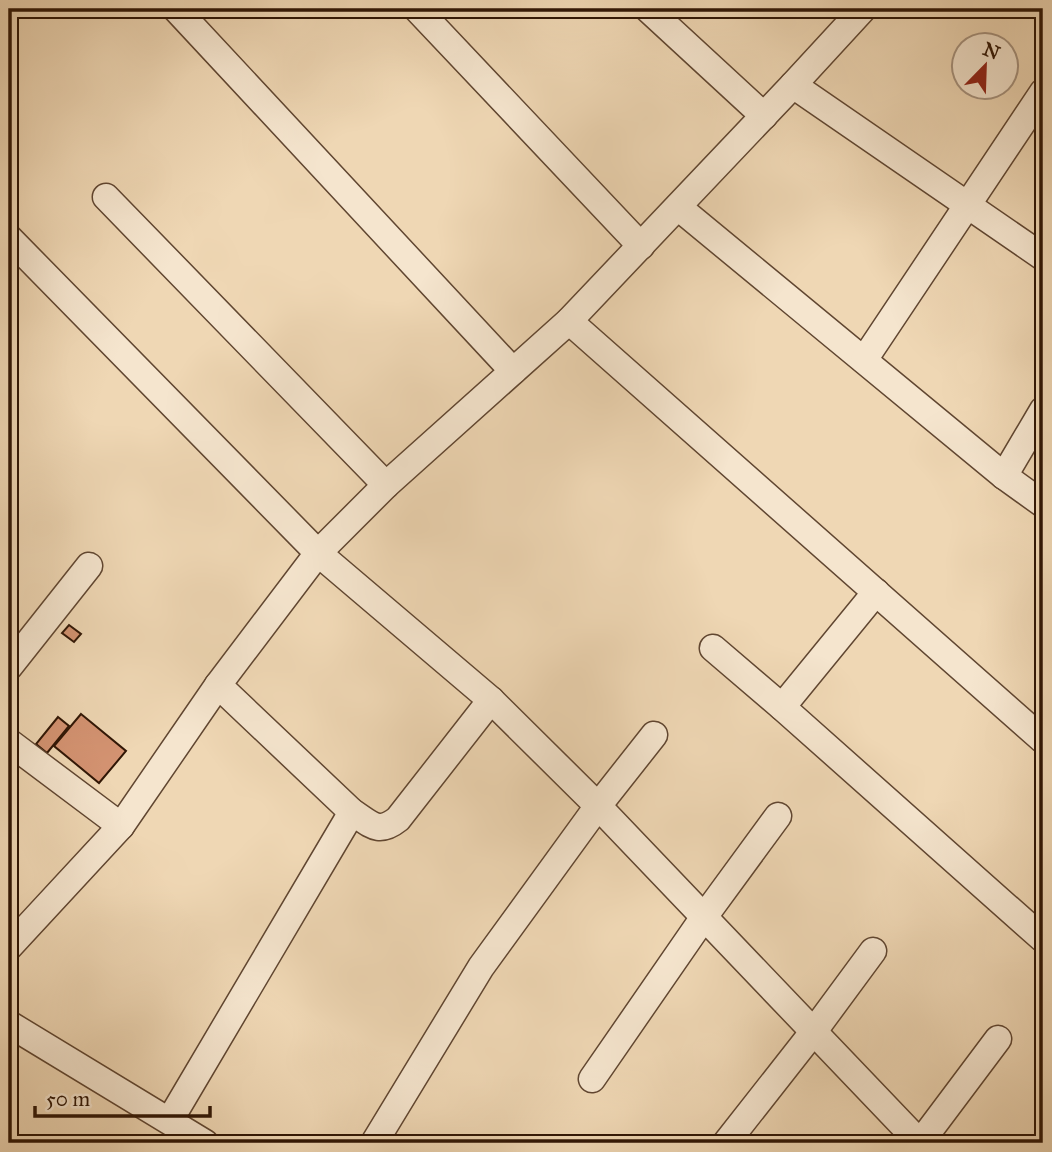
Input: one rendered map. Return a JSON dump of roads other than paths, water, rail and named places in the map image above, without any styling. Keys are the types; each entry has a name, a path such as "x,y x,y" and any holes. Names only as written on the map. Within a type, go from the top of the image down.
{"street":[{"path":"176,9 513,371"},
{"path":"416,9 641,246"},
{"path":"648,9 764,116"},
{"path":"12,938 121,826 218,685 318,553 386,485 569,321 863,9"},
{"path":"793,85 1043,257"},
{"path":"864,360 1043,92"},
{"path":"106,197 386,485"},
{"path":"678,207 1004,476 1043,504"},
{"path":"9,238 318,553 491,700 598,806 920,1143 998,1039"},
{"path":"569,321 1043,740"},
{"path":"1004,476 1043,410"},
{"path":"9,667 89,566"},
{"path":"782,708 876,593"},
{"path":"713,648 1043,939"},
{"path":"218,685 352,813 374,826 383,828 398,819 491,700"},
{"path":"374,1143 481,967 598,806 654,735"},
{"path":"9,742 121,826"},
{"path":"170,1121 352,813"},
{"path":"593,1079 704,917 778,816"},
{"path":"726,1143 873,951"},
{"path":"9,1024 205,1143"}]}
